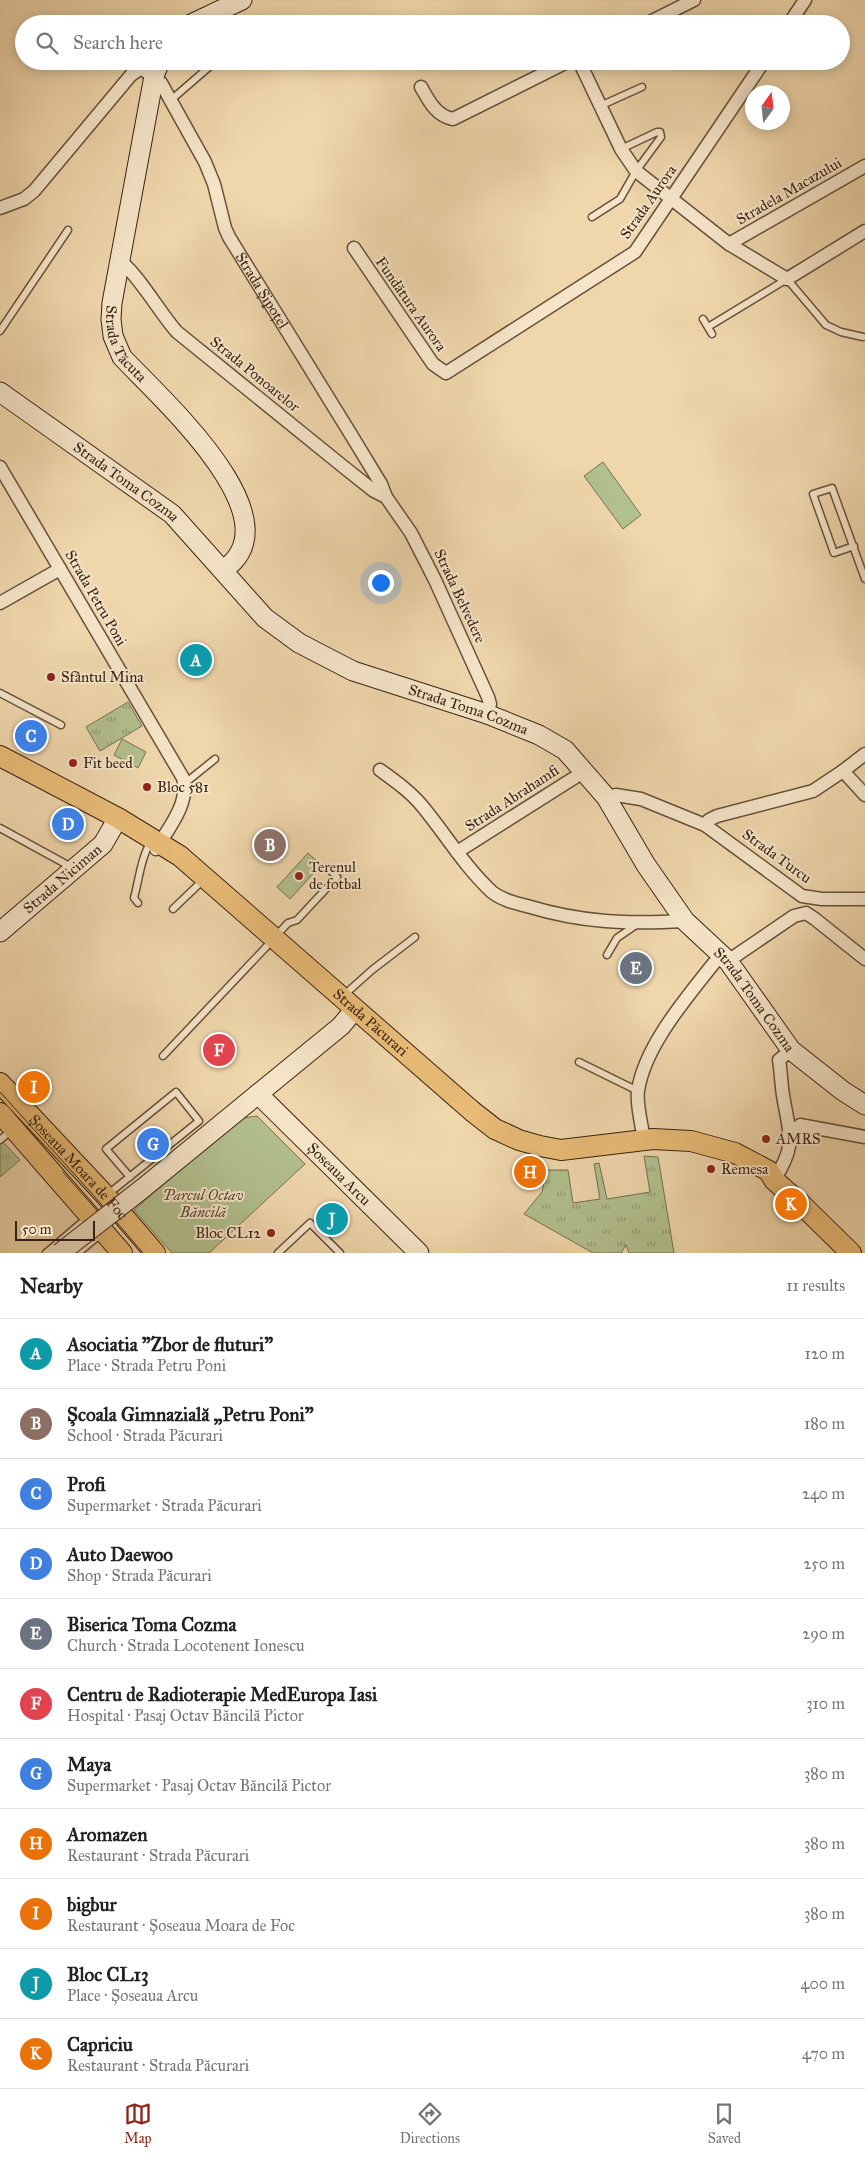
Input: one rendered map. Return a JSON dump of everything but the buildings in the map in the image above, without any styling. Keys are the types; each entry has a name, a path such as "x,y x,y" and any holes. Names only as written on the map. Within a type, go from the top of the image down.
{"main road":[{"name":"Strada Păcurari","path":"0,756 206,878 271,941"},
{"name":"Strada Păcurari","path":"0,769 116,823"},
{"name":"Strada Păcurari","path":"153,845 271,941 348,1008 494,1129 519,1140 561,1150 644,1140 692,1141 715,1146 735,1153 769,1171 774,1180 802,1204 851,1253"},
{"name":"Strada Păcurari","path":"348,1008 463,1116 490,1136 515,1149 544,1158 561,1159 645,1150 691,1152 731,1163 765,1181 774,1180"},
{"name":"Șoseaua Moara de Foc","path":"0,1083 97,1207 155,1253"},
{"path":"0,1113 7,1134 97,1207 107,1229 122,1253"}],"street":[{"path":"210,15 242,0"},
{"path":"664,15 694,0"},
{"path":"795,15 805,0"},
{"path":"0,208 24,199 34,191 131,75 138,70"},
{"name":"Strada Șipoțel","path":"157,70 161,83 205,162 214,184 229,237 381,484 386,497"},
{"name":"Strada Tăcuta","path":"157,70 119,261 110,319 116,346 122,357 208,448 226,474 236,496 243,517 246,537 240,556 234,563 223,570"},
{"path":"421,88 438,113 445,118 452,119 550,70"},
{"path":"583,70 621,149 636,171 672,197 728,244 787,279 865,231"},
{"name":"Strada Aurora","path":"446,373 635,252 758,70"},
{"name":"Stradela Macazului","path":"728,244 865,166"},
{"name":"Fundătura Aurora","path":"354,248 428,358 446,373"},
{"name":"Strada Ponoarelor","path":"119,261 130,269 177,332 374,491 386,497"},
{"name":"Strada Toma Cozma","path":"0,392 172,514 266,618 299,643 353,671 487,714 526,729 565,750 606,797 646,865 685,921 725,959 791,1050 865,1105"},
{"path":"345,468 361,452"},
{"name":"Strada Petru Poni","path":"0,467 184,784"},
{"name":"Strada Belvedere","path":"386,497 411,533 435,580 488,697 490,704 487,714"},
{"path":"0,603 60,569"},
{"path":"705,825 709,820 717,816 813,791 865,754"},
{"path":"380,770 404,787 422,806 457,852 493,892 504,899 571,918 600,922 685,921"},
{"name":"Strada Abrahamfi","path":"457,852 585,771"},
{"path":"843,771 865,795"},
{"path":"153,845 173,821 181,803 184,784"},
{"name":"Strada Turcu","path":"606,797 616,795 641,799 705,825 795,892 812,899 865,899"},
{"name":"Strada Niciman","path":"0,932 103,844 116,823"},
{"path":"806,914 812,899"},
{"path":"644,1140 638,1091 648,1062 674,1014 714,962 725,959 794,916 806,914 865,959"},
{"path":"60,1253 100,1224 341,1026 348,1008"},
{"path":"774,1180 786,1157 791,1135 783,1095 779,1060 791,1050"},
{"name":"Șoseaua Arcu","path":"258,1094 419,1253"},
{"path":"791,1135 800,1125 865,1137"}],"lane":[{"path":"171,100 206,70"},
{"path":"599,106 642,87"},
{"path":"592,217 620,199 636,171 661,137 660,132 621,149"},
{"path":"0,331 68,230"},
{"path":"708,327 787,279 826,326 863,337"},
{"path":"703,320 712,334"},
{"path":"854,546 834,553 812,494 832,488 854,546 865,579"},
{"path":"0,693 61,725"},
{"path":"184,784 215,759"},
{"path":"0,828 74,868"},
{"path":"138,904 134,898 141,872 143,854 153,845"},
{"path":"163,1056 288,923 297,920 337,877 328,868"},
{"path":"173,909 199,884"},
{"path":"607,955 617,938 639,923"},
{"path":"348,1008 372,970 415,937"},
{"path":"579,1062 638,1091"},
{"path":"46,1253 130,1177 199,1121 176,1092 106,1149 130,1177"},
{"path":"278,1253 310,1223 340,1253"},
{"path":"78,1253 107,1229"}],"green space":[{"path":"603,462 641,515 623,529 584,476"},
{"path":"128,702 142,726 100,751 86,727"},
{"path":"122,739 146,752 138,768 114,755"},
{"name":"Terenul de fotbal","path":"308,853 321,865 290,899 277,887"},
{"name":"Parcul Octav Băncilă","path":"257,1116 305,1164 209,1253 172,1253 134,1210 230,1126 243,1118"},
{"path":"0,1139 20,1160 0,1177"},
{"path":"644,1156 658,1157 674,1253 629,1253 626,1245 621,1253 593,1253 524,1214 542,1192 546,1170 568,1170 573,1203 600,1199 594,1164 599,1163 607,1199 650,1192"}],"tram line":[{"path":"0,1092 143,1253"},
{"path":"63,1172 108,1223"}],"place":[{"name":"Asociatia \"Zbor de fluturi\"","path":"196,660"},
{"name":"Sfântul Mina","path":"51,677"},
{"name":"Profi","path":"31,736"},
{"name":"Fit beed","path":"73,763"},
{"name":"Bloc 581","path":"147,787"},
{"name":"Auto Daewoo","path":"68,824"},
{"name":"Şcoala Gimnazială „Petru Poni”","path":"270,845"},
{"name":"Terenul de fotbal","path":"299,876"},
{"name":"Biserica Toma Cozma","path":"636,968"},
{"name":"Centru de Radioterapie MedEuropa Iasi","path":"219,1050"},
{"name":"bigbur","path":"34,1087"},
{"name":"AMRS","path":"766,1139"},
{"name":"Maya","path":"153,1144"},
{"name":"Remesa","path":"711,1169"},
{"name":"Aromazen","path":"530,1172"},
{"name":"Capriciu","path":"791,1204"},
{"name":"Bloc CL13","path":"332,1219"},
{"name":"Bloc CL12","path":"271,1233"}]}
